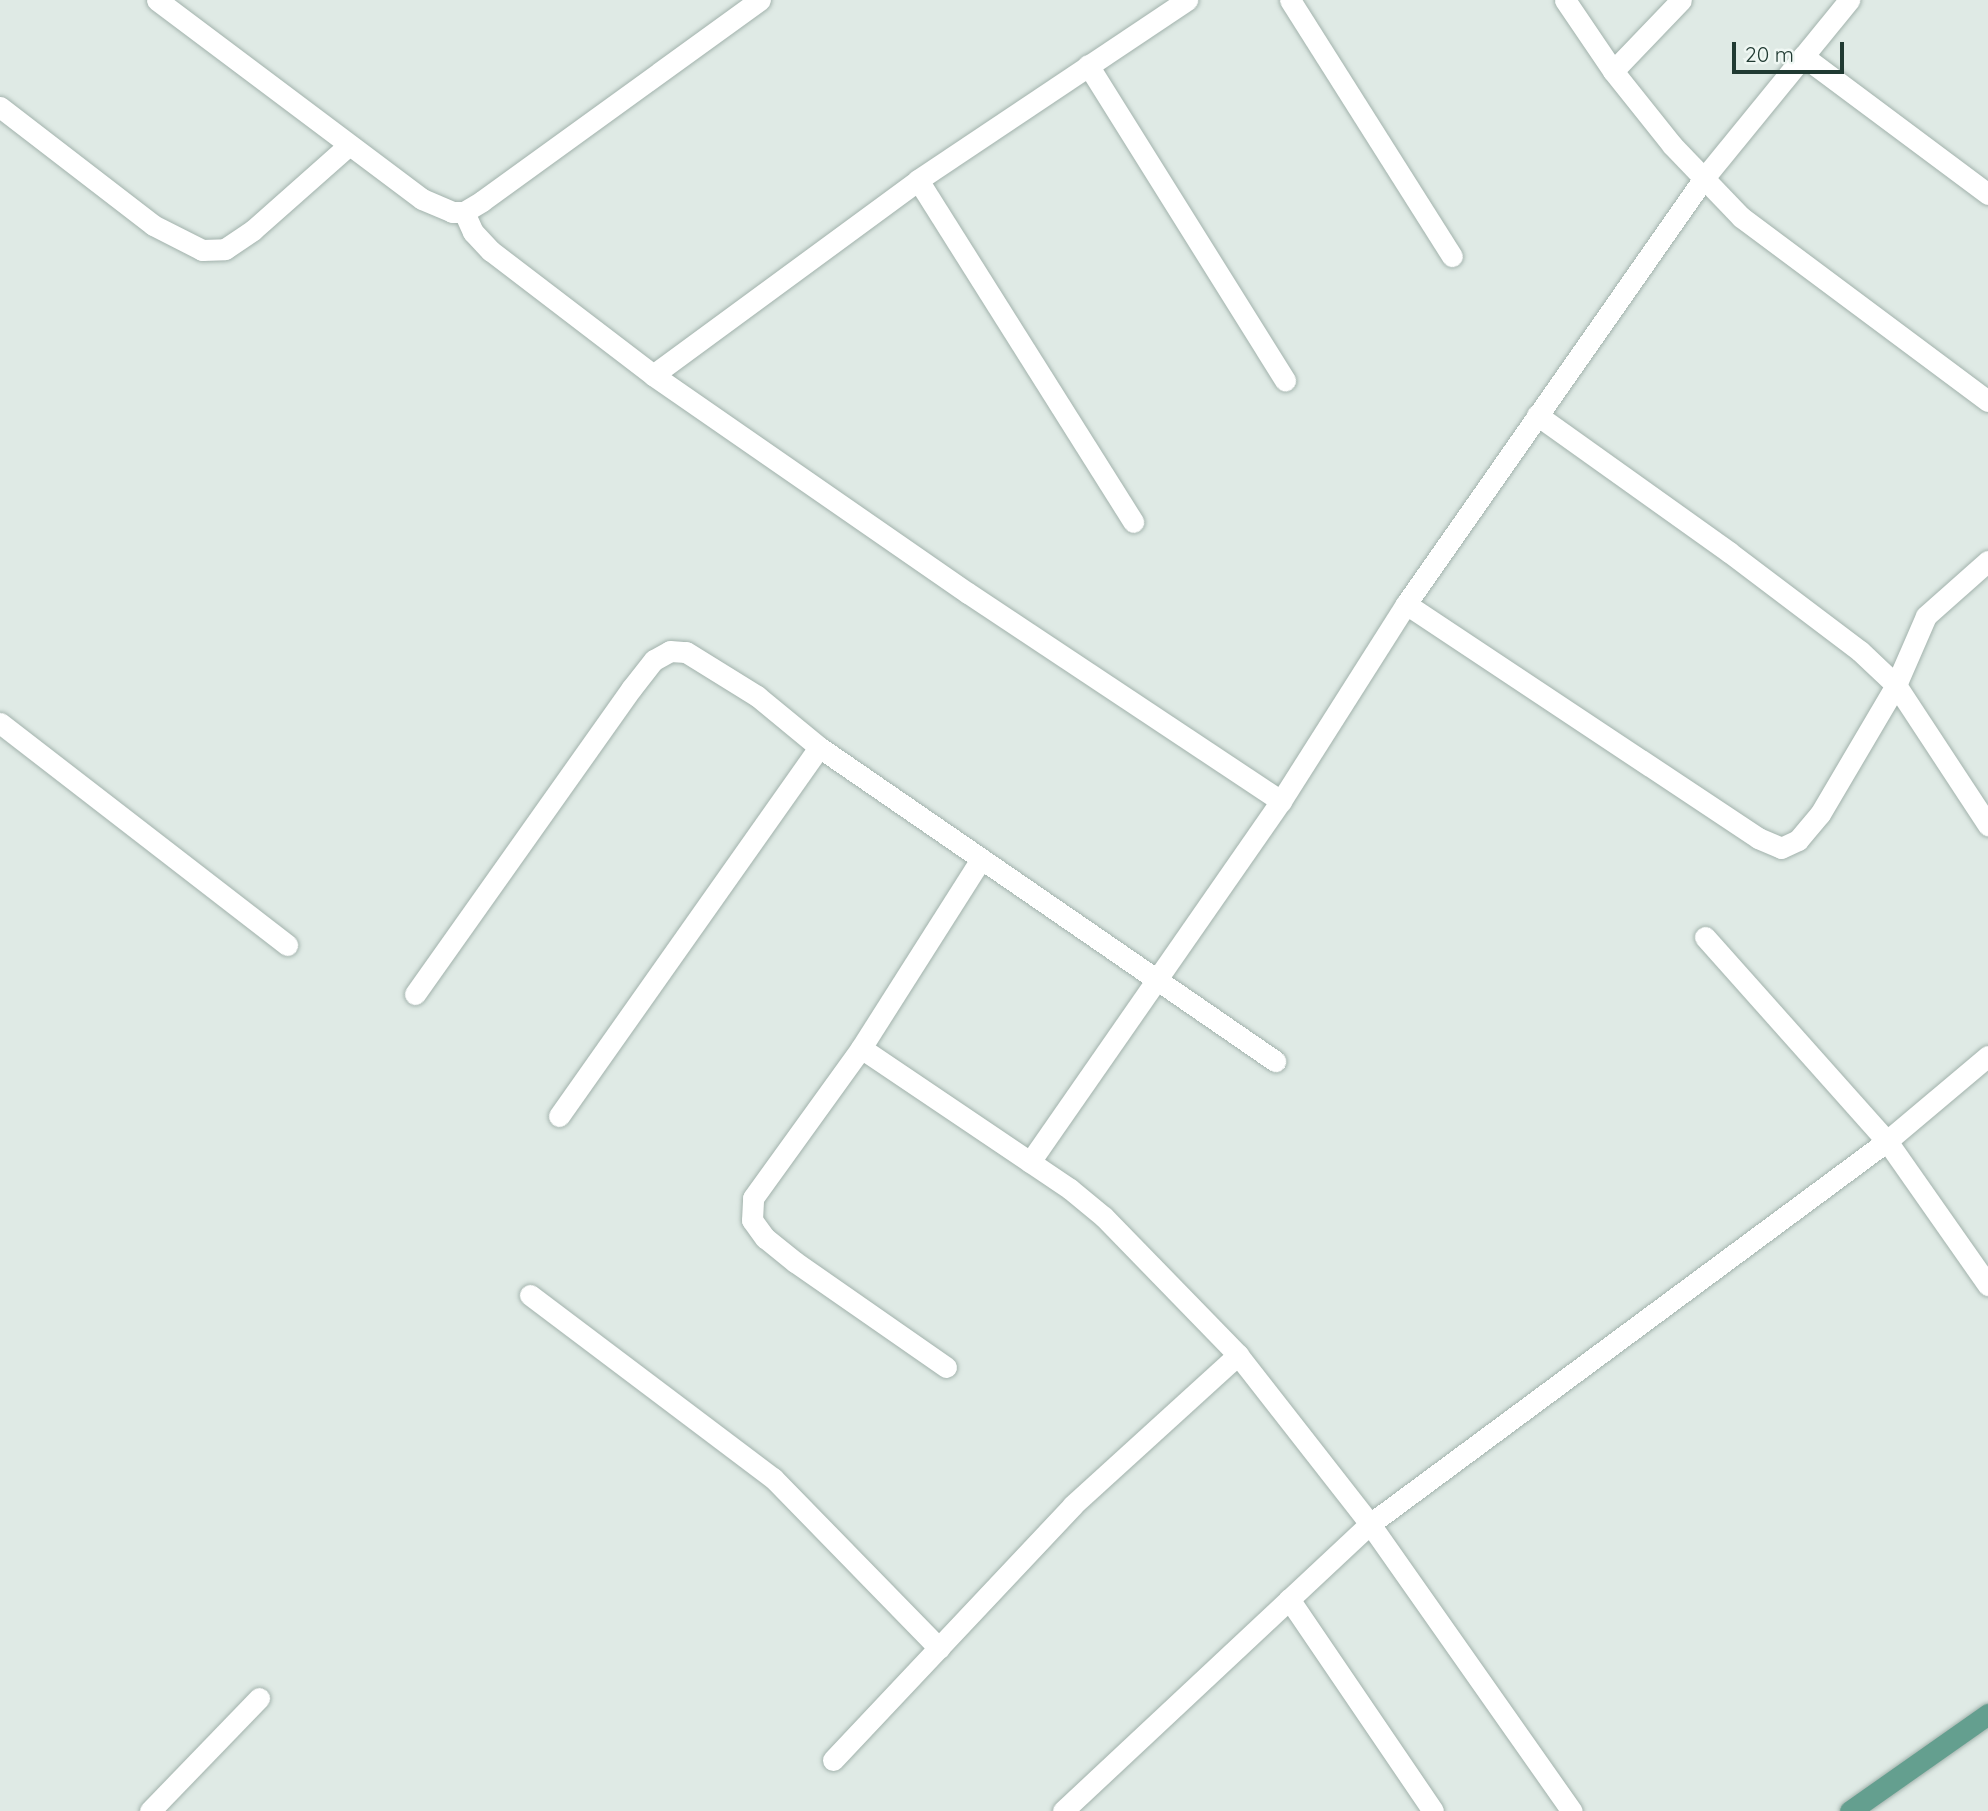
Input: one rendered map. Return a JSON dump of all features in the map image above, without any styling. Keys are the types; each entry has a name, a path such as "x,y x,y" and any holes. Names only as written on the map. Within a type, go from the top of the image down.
{"main road":[{"path":"1850,1811 1986,1719"}],"street":[{"path":"157,0 422,199 452,212 464,212 760,0"},
{"path":"653,375 918,180 1187,0"},
{"path":"1290,0 1451,256"},
{"path":"1565,0 1613,71 1704,178 1741,217 1988,401"},
{"path":"1613,71 1681,0"},
{"path":"1030,1162 1158,982 1281,801 1406,604 1704,178 1849,0"},
{"path":"1803,56 1988,194"},
{"path":"1088,65 1285,380"},
{"path":"0,107 153,225 202,250 225,248 253,230 349,145"},
{"path":"918,180 1133,522"},
{"path":"464,212 473,232 491,251 653,375 980,601 1281,801"},
{"path":"1537,415 1740,560 1860,651 1896,685 1988,825"},
{"path":"1406,604 1758,838 1781,848 1798,840 1820,814 1896,685 1926,616 1988,561"},
{"path":"415,994 523,839 654,660 670,652 685,652 757,696 819,747 1275,1061"},
{"path":"0,723 287,945"},
{"path":"559,1116 819,747"},
{"path":"946,1367 795,1262 765,1238 752,1220 753,1198 766,1175 861,1048 981,859"},
{"path":"1705,937 1887,1141 1988,1285"},
{"path":"861,1048 1030,1162 1104,1217 1238,1355 1370,1524 1572,1811"},
{"path":"1063,1811 1370,1524 1887,1141 1988,1056"},
{"path":"530,1295 773,1478 939,1648"},
{"path":"833,1760 1073,1505 1238,1355"},
{"path":"1289,1599 1433,1811"},
{"path":"150,1811 259,1698"}]}
